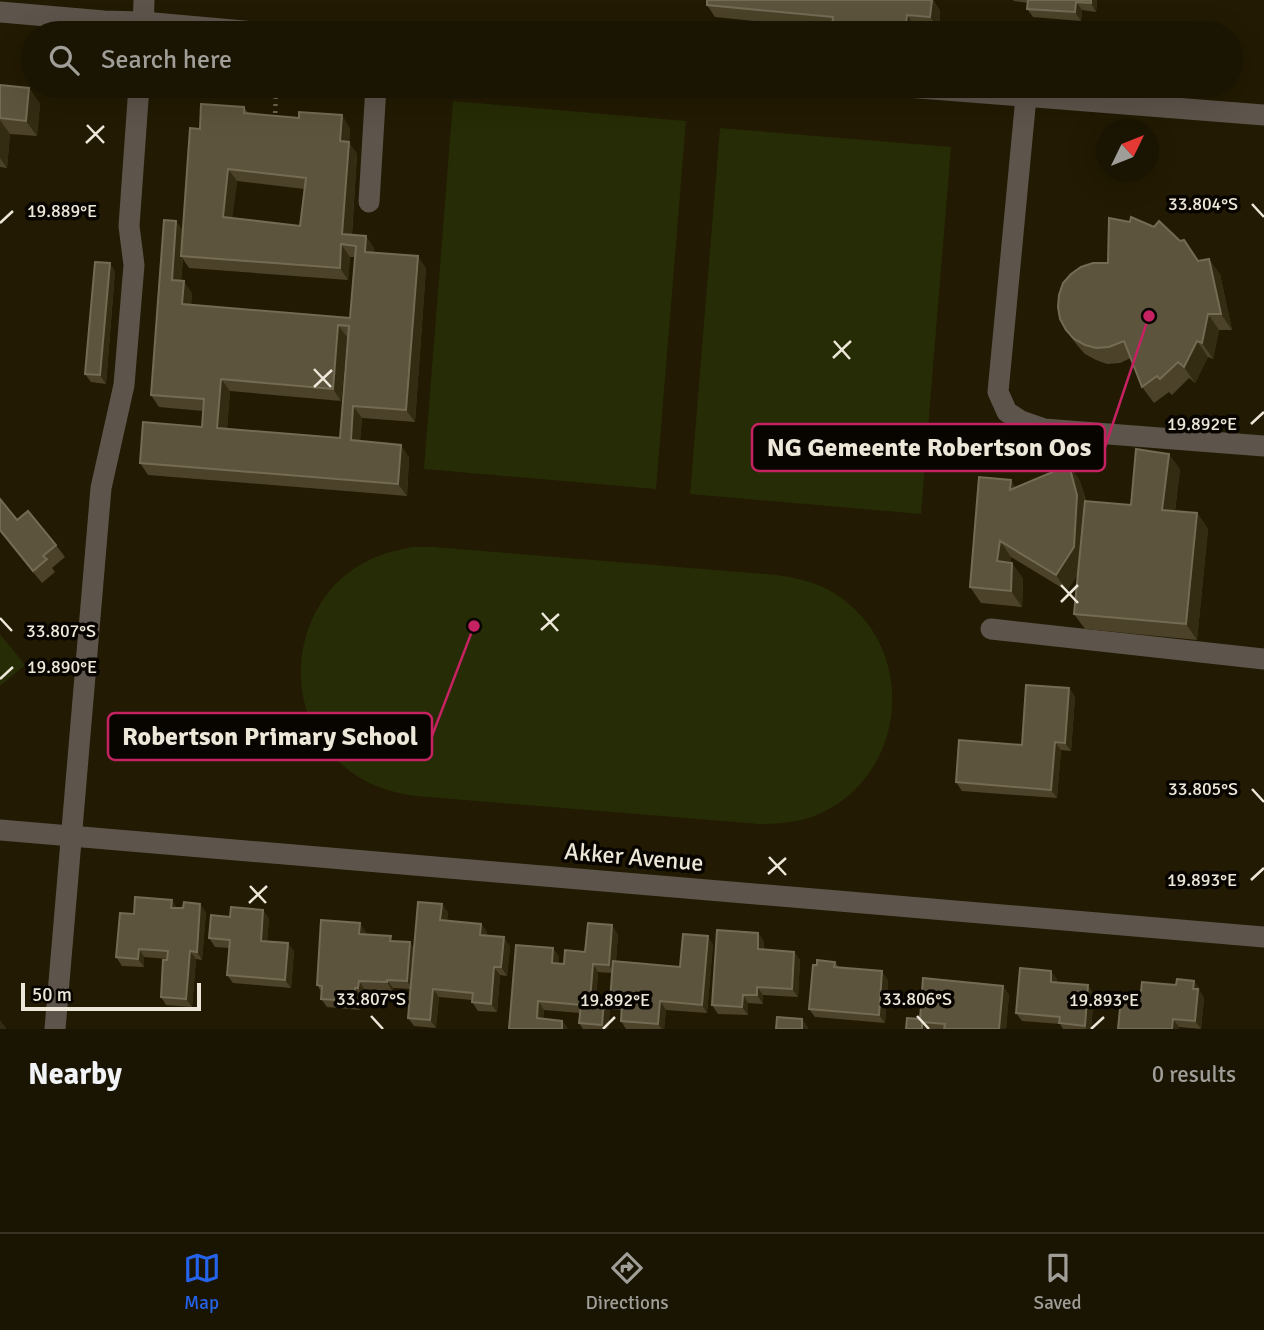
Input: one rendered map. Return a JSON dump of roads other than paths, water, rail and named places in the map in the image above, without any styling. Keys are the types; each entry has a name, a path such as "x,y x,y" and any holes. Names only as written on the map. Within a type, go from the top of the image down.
{"street":[{"path":"143,21 144,0"},
{"path":"0,12 104,21"},
{"path":"55,1029 101,488 124,385 134,265 129,226 138,98"},
{"path":"369,202 375,98"},
{"path":"1026,98 998,392 1007,412 1021,421 1044,429 1264,446"},
{"path":"1039,98 1264,115"},
{"path":"991,629 1264,659"},
{"name":"Akker Avenue","path":"0,830 1264,936"}],"place":[{"name":"NG Gemeente Robertson Oos","path":"1149,316"},
{"name":"Robertson Primary School","path":"474,626"}]}
